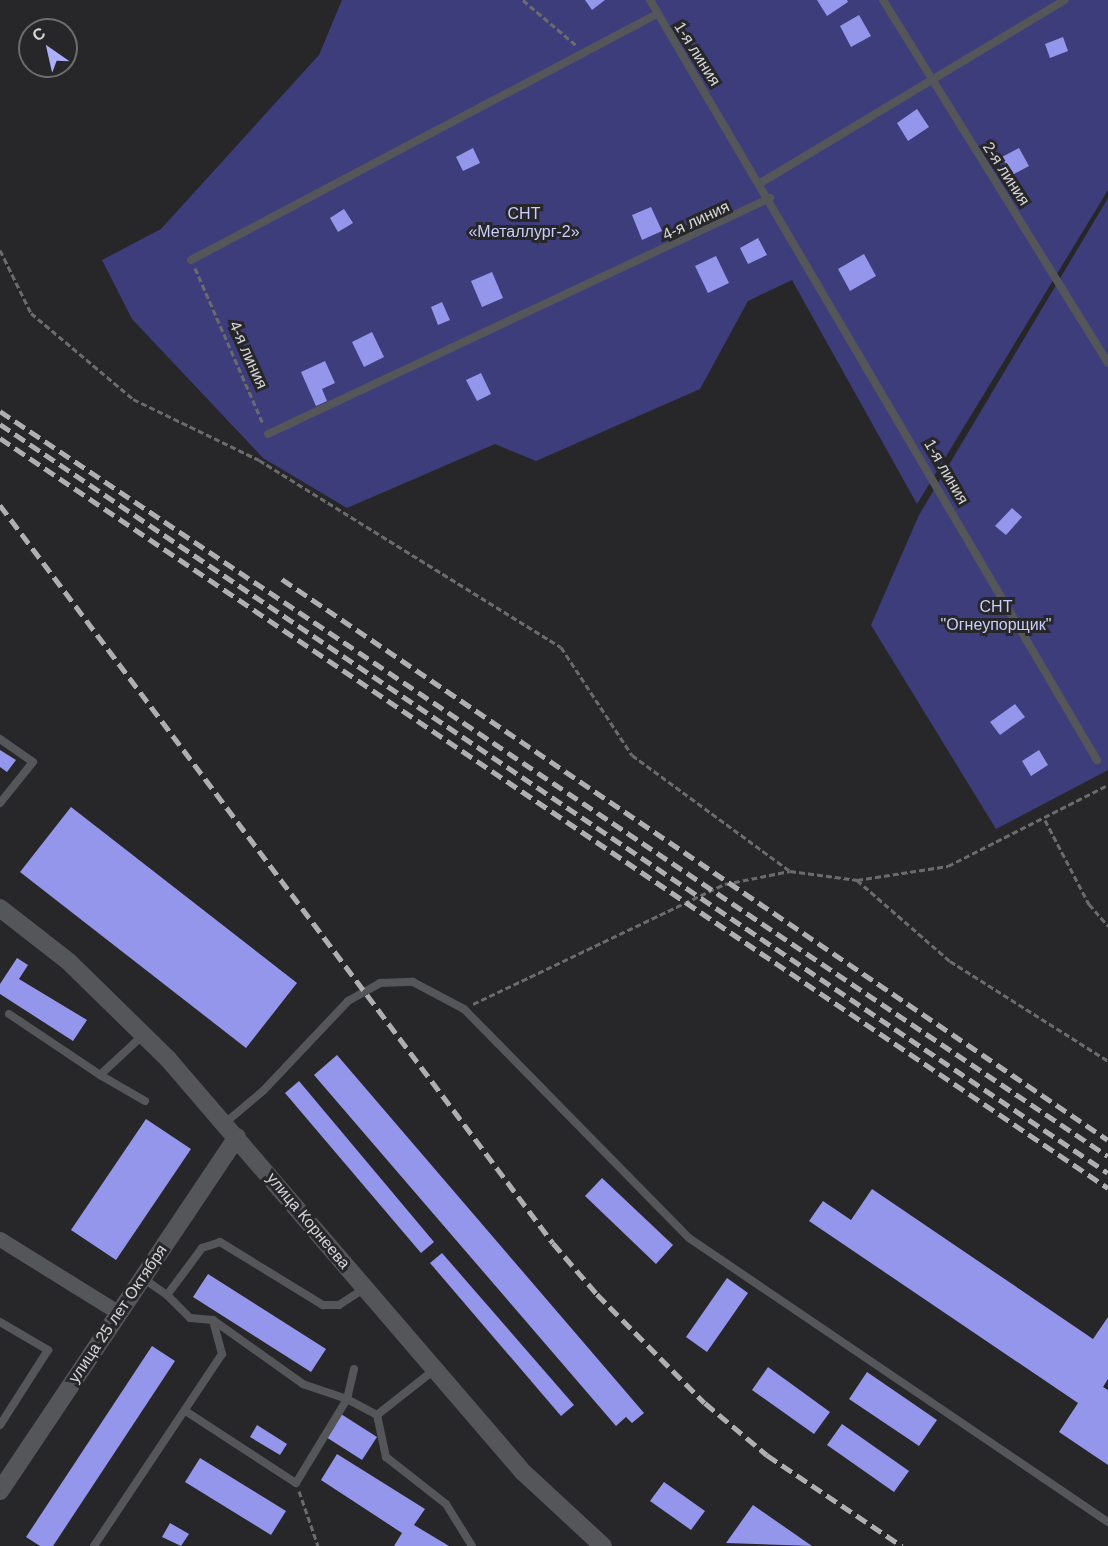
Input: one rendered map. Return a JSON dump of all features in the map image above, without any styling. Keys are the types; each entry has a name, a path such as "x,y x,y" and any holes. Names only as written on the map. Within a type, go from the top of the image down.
{"street":[{"name":"улица Корнеева","path":"0,908 69,962 144,1034 225,1123 364,1289 533,1484 603,1546"},
{"name":"улица 25 лет Октября","path":"0,1491 237,1137"},
{"path":"0,1239 119,1312"}],"lane":[{"name":"1-я линия","path":"650,0 762,182 1097,760"},
{"name":"2-я линия","path":"883,0 928,79 1108,363"},
{"path":"762,182 928,79 1065,0"},
{"path":"191,261 657,14"},
{"name":"4-я линия","path":"268,434 770,198"},
{"path":"0,740 33,762 0,803"},
{"path":"225,1123 263,1092 348,1001 380,983 413,982 464,1008 689,1238 1108,1522"},
{"path":"9,1014 100,1075 145,1101"},
{"path":"100,1075 144,1034"},
{"path":"167,1295 202,1248 220,1242 323,1305 339,1305 364,1289"},
{"path":"142,1278 167,1295 190,1318 213,1320 303,1384 346,1399 377,1415"},
{"path":"94,1546 187,1412 222,1354 222,1339 213,1320"},
{"path":"0,1322 48,1350 0,1425"},
{"path":"187,1412 296,1483 346,1399 354,1369"},
{"path":"377,1415 434,1369"},
{"path":"377,1415 386,1457 446,1504 472,1546"}],"path":[{"path":"523,0 585,52"},
{"path":"0,250 30,313 133,399 259,460 561,647 632,755 790,871"},
{"name":"4-я линия","path":"191,261 268,434"},
{"path":"464,1008 725,884 790,871 857,880 948,866 1045,820 1108,785"},
{"path":"1045,820 1089,904 1108,926"},
{"path":"857,880 950,961 1108,1061"},
{"path":"296,1483 318,1546"}],"green space":[{"name":"СНТ «Металлург-2»","path":"342,0 1108,0 1108,190 917,504 792,280 748,301 700,389 536,461 495,444 347,508 263,458 132,319 102,260 161,229 319,55"},
{"name":"СНТ \"Огнеупорщик\"","path":"1108,198 1108,770 996,829 871,625 919,515"}],"building":[{"path":"585,0 605,0 592,10"},
{"path":"817,0 847,0 848,2 827,16"},
{"path":"859,15 871,36 851,47 840,26"},
{"path":"1063,37 1068,51 1050,58 1045,44"},
{"path":"917,109 929,127 908,141 897,123"},
{"path":"473,148 480,163 463,171 456,157"},
{"path":"1019,148 1029,166 1012,175 1002,157"},
{"path":"651,207 662,231 642,240 632,215"},
{"path":"344,209 353,223 338,232 330,218"},
{"path":"758,238 767,255 748,264 740,248"},
{"path":"864,254 876,276 850,291 838,269"},
{"path":"716,256 729,283 708,293 695,266"},
{"path":"492,272 503,298 482,307 471,281"},
{"path":"442,302 450,320 438,325 431,307"},
{"path":"372,332 384,357 364,367 352,342"},
{"path":"325,361 335,383 322,389 327,401 316,406 301,372"},
{"path":"481,373 491,394 477,401 466,380"},
{"path":"1012,508 1022,517 1006,535 995,526"},
{"path":"1015,704 1025,717 1000,735 990,722"},
{"path":"0,750 16,760 7,772 0,767"},
{"path":"1039,750 1048,765 1031,776 1022,761"},
{"path":"71,807 297,983 246,1048 20,872"},
{"path":"17,958 28,965 19,979 87,1020 73,1041 0,994 0,984"},
{"path":"337,1055 644,1413 632,1423 626,1417 616,1426 314,1075"},
{"path":"299,1081 434,1242 421,1253 285,1093"},
{"path":"146,1119 191,1149 116,1260 71,1230"},
{"path":"602,1178 673,1245 656,1264 585,1196"},
{"path":"872,1189 1093,1339 1108,1317 1108,1379 1103,1387 1108,1390 1108,1465 1059,1432 1078,1403 809,1221 823,1201 851,1220"},
{"path":"442,1253 574,1405 561,1416 430,1263"},
{"path":"208,1274 326,1349 311,1372 193,1297"},
{"path":"727,1278 748,1293 707,1352 686,1337"},
{"path":"152,1346 175,1361 53,1546 40,1546 26,1537"},
{"path":"768,1367 830,1412 814,1434 752,1390"},
{"path":"867,1372 937,1420 919,1446 849,1399"},
{"path":"341,1414 377,1437 362,1460 326,1437"},
{"path":"842,1424 909,1471 894,1492 827,1445"},
{"path":"257,1425 287,1444 280,1455 250,1437"},
{"path":"337,1454 425,1509 414,1525 449,1546 394,1546 402,1533 321,1480"},
{"path":"200,1458 286,1511 271,1535 185,1482"},
{"path":"664,1482 705,1511 691,1530 650,1501"},
{"path":"753,1505 812,1546 726,1543"},
{"path":"170,1523 189,1534 181,1546 162,1537"}],"railway":[{"path":"0,411 1108,1156"},
{"path":"0,424 1108,1173"},
{"path":"0,438 1108,1188"},
{"path":"0,505 553,1243 597,1294 705,1403 767,1455 902,1546"},
{"path":"282,579 1108,1140"}]}
